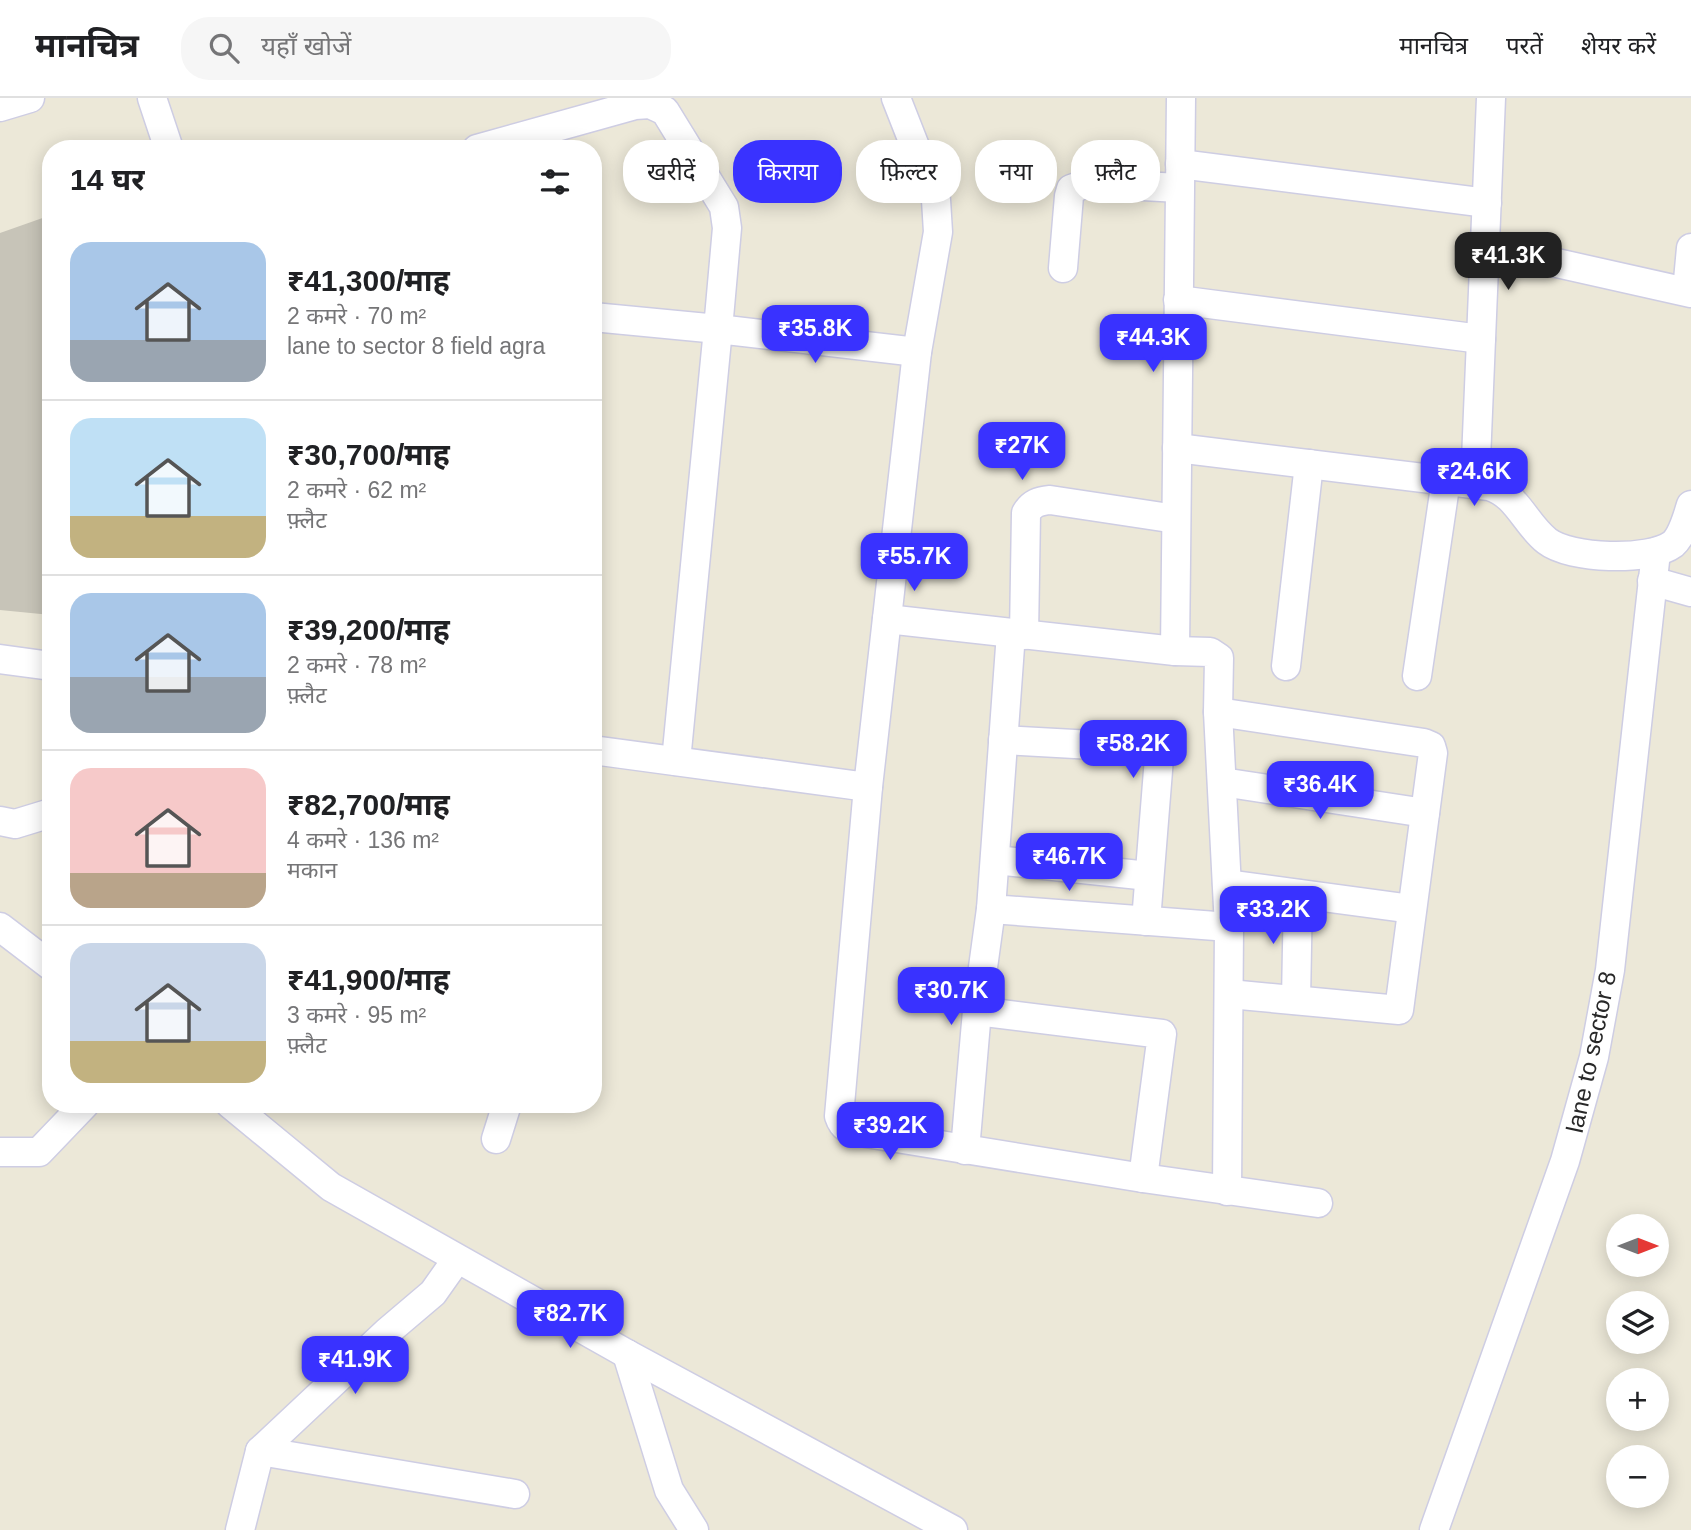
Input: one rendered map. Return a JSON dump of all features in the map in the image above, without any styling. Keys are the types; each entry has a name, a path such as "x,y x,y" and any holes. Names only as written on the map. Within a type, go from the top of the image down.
{"street":[{"path":"0,107 30,98"},
{"path":"152,98 166,140"},
{"path":"896,98 936,201 938,232 917,352 868,787 839,1116 842,1124 848,1130 965,1150 1318,1203"},
{"path":"1175,650 1181,98"},
{"path":"1475,484 1491,98"},
{"path":"509,140 635,105 650,104 664,111 724,207 727,228 676,761"},
{"path":"1063,268 1071,189 1088,183 1180,176 1487,203"},
{"path":"1485,247 1689,292 1691,248"},
{"path":"1178,300 1481,339"},
{"path":"602,318 917,352"},
{"path":"1177,448 1446,480 1499,489 1507,494 1534,528 1559,549 1575,553 1638,556 1656,552 1675,542 1681,534 1691,505"},
{"path":"1286,666 1309,464"},
{"path":"1417,676 1446,480"},
{"path":"965,1150 977,1011 991,909 1003,740 1017,634 1026,513 1031,506 1050,500 1176,519"},
{"name":"lane to sector 8","path":"1434,1530 1566,1161 1594,1057 1610,970 1656,552"},
{"path":"1652,581 1691,592"},
{"path":"887,619 1210,652 1219,658 1218,712 1229,927 1227,1191"},
{"path":"0,659 42,665"},
{"path":"1218,712 1428,744 1433,753 1399,1010 1228,994"},
{"path":"1003,740 1156,750 1159,758 1146,921"},
{"path":"602,751 868,787"},
{"path":"1222,782 1425,813"},
{"path":"0,821 15,824 42,816"},
{"path":"995,860 1149,876"},
{"path":"1227,884 1412,909"},
{"path":"1296,1000 1298,894"},
{"path":"991,909 1229,927"},
{"path":"0,927 42,959"},
{"path":"977,1011 1162,1034 1143,1178"},
{"path":"0,1152 39,1153 77,1113"},
{"path":"241,1113 331,1187 627,1354 953,1530"},
{"path":"496,1139 504,1113"},
{"path":"240,1530 260,1451 387,1332 433,1293 457,1259"},
{"path":"627,1354 669,1490 694,1530"},
{"path":"260,1451 515,1494"}],"building":[{"path":"42,218 42,614 0,610 0,233"}]}
